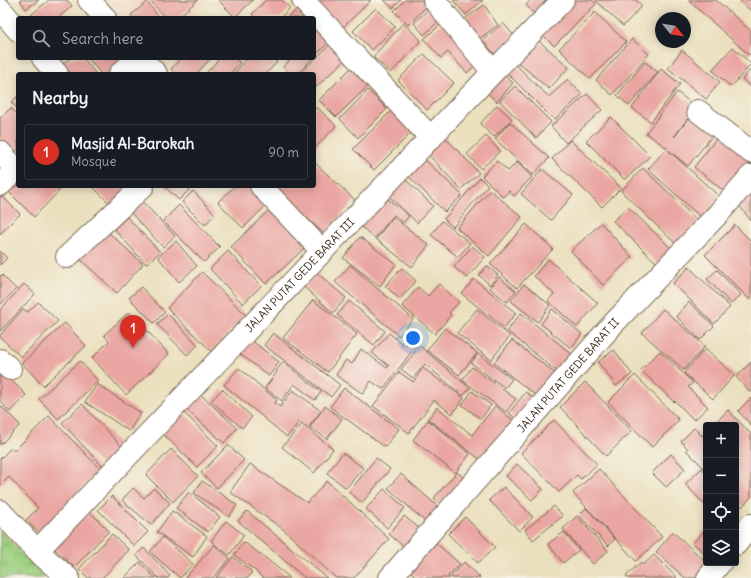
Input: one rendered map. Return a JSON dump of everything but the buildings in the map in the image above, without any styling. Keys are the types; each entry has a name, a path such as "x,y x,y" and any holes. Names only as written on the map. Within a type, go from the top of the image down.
{"street":[{"path":"89,0 103,16"},
{"path":"303,0 431,138"},
{"path":"434,0 493,72"},
{"name":"JALAN PUTAT GEDE BARAT III","path":"37,551 563,0"},
{"path":"0,9 16,28"},
{"path":"45,60 55,72"},
{"path":"122,72 136,60"},
{"path":"143,60 154,72"},
{"path":"698,111 751,152"},
{"path":"0,152 16,168"},
{"path":"0,185 16,170"},
{"name":"JALAN PUTAT GEDE BARAT II","path":"390,578 613,324 719,213 751,176"},
{"path":"67,257 141,188"},
{"path":"262,188 322,252"},
{"path":"0,512 37,551 68,578"},
{"path":"739,540 751,525"},
{"path":"708,578 718,566"}],"shaded area":[{"path":"98,0 207,0 189,16 113,16"}],"green space":[{"path":"0,531 44,577 43,578 0,578"}],"place":[{"name":"Masjid Al-Barokah","path":"133,348"}]}
